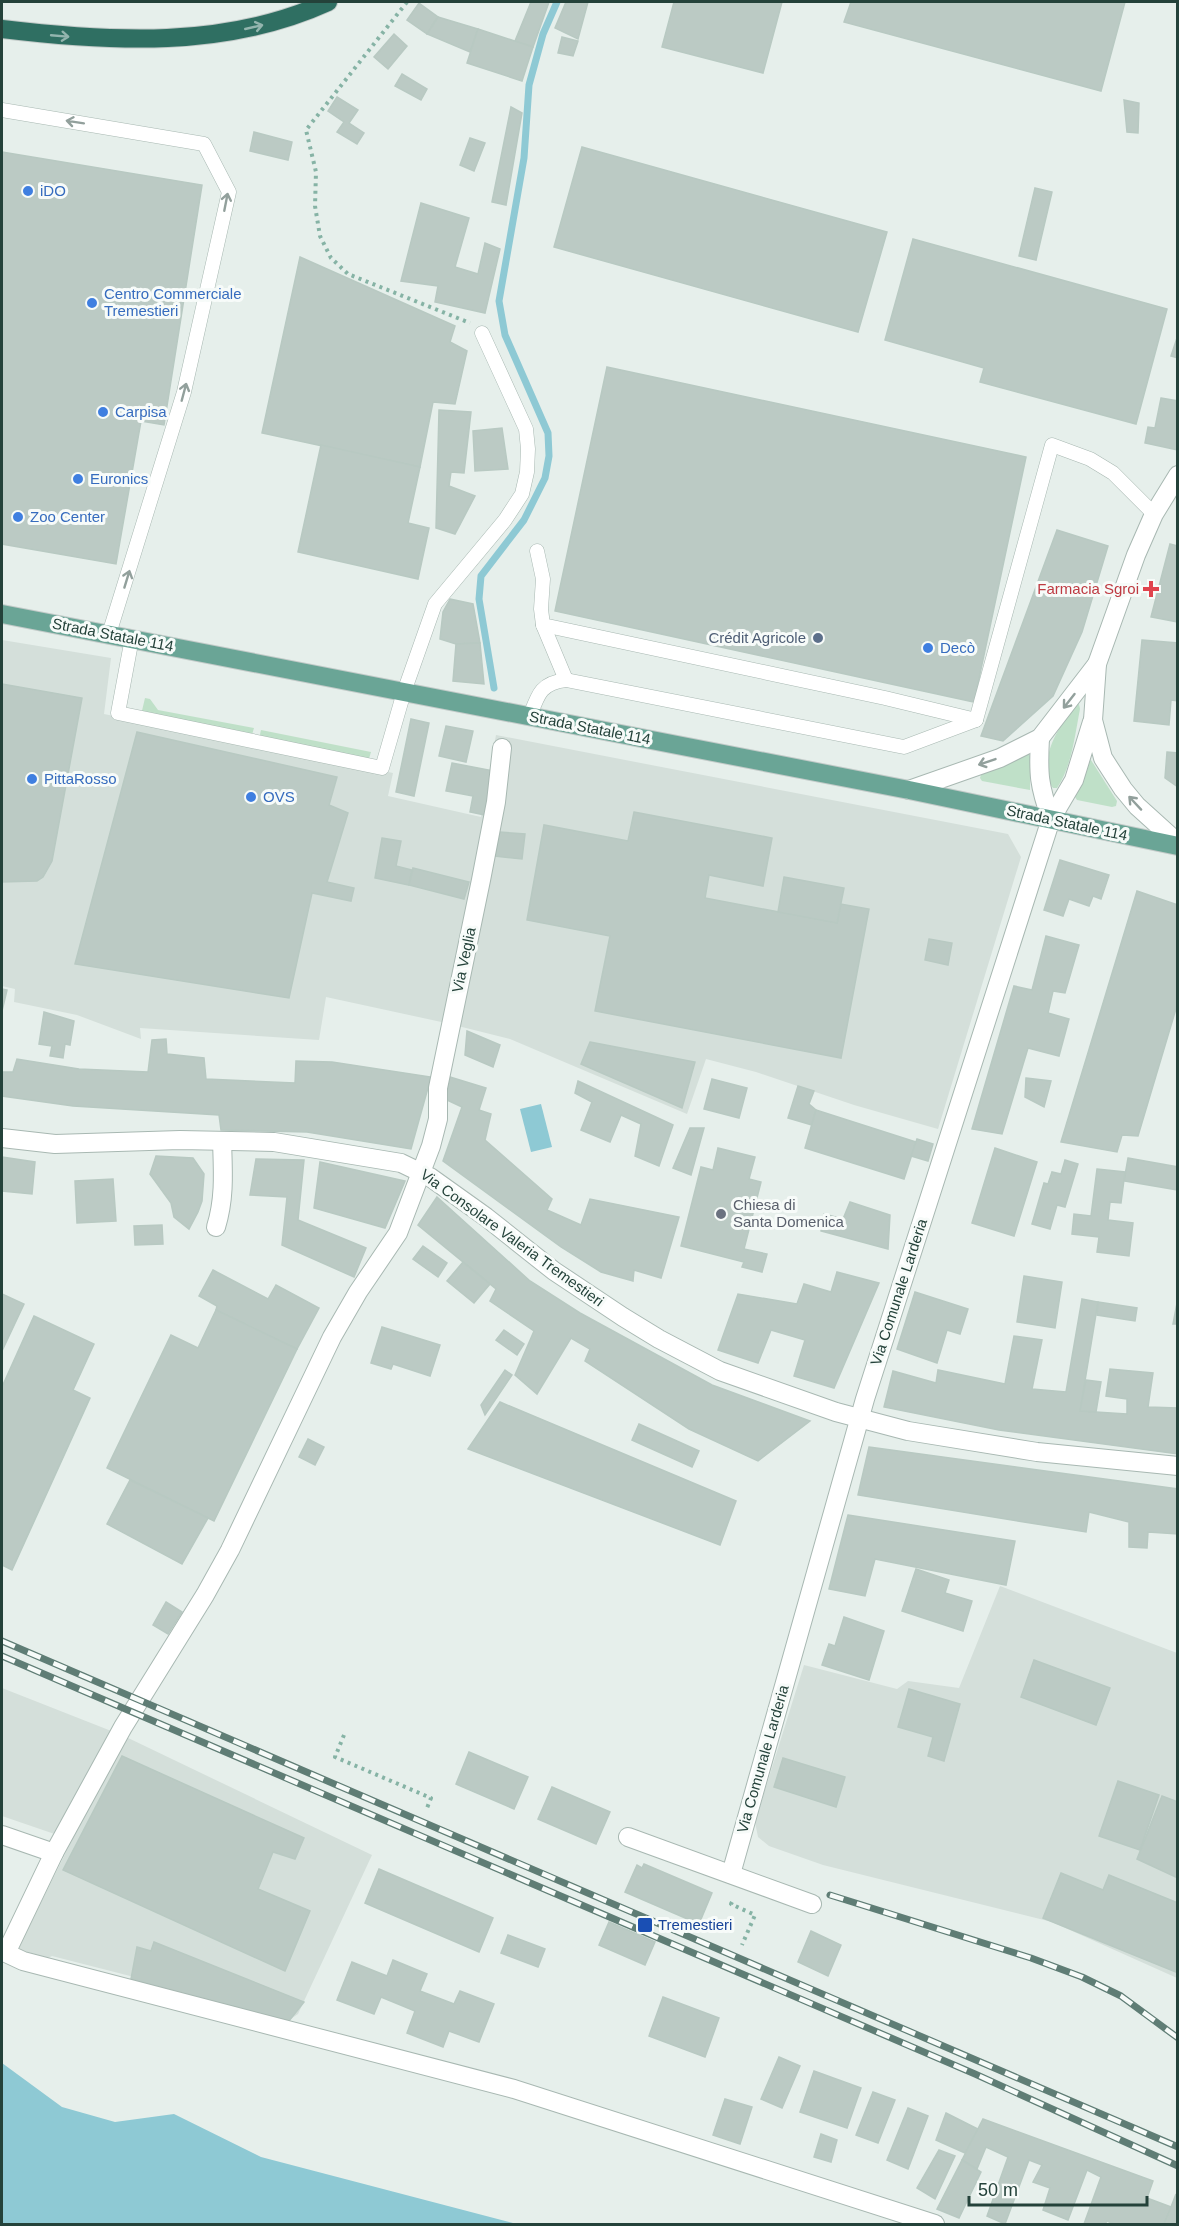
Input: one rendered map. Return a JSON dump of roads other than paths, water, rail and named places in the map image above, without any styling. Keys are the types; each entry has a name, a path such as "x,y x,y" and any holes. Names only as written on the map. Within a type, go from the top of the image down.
{"highway":[{"path":"2,29 87,38 130,39 208,34 265,24 328,2"}],"main road":[{"name":"Strada Statale 114","path":"2,614 909,790 1178,845"}],"street":[{"name":"Via Comunale Larderia","path":"730,1874 859,1418 1051,819 1074,780 1093,720 1097,664 1136,555 1154,514 1178,475"},
{"name":"Via Comunale Larderia","path":"909,790 1000,758 1040,738 1097,664"},
{"name":"Via Comunale Larderia","path":"1093,720 1103,758 1123,789 1137,806 1178,845"},
{"path":"1040,738 1038,770 1040,789 1051,819"},
{"name":"Via Veglia","path":"502,748 496,802 438,1088 438,1119 422,1171 398,1233 358,1292 332,1337 230,1550 205,1595 123,1727 54,1853 6,1953 23,1961 514,2089 935,2224"},
{"name":"Via Consolare Valeria Tremestieri","path":"2,1138 74,1144 169,1140 304,1146 402,1163 422,1171 554,1270 659,1339 720,1371 859,1418 908,1431 978,1444 1178,1466"},
{"path":"216,1227 223,1196 222,1141"},
{"path":"2,1835 54,1853"},
{"path":"628,1837 812,1904"}],"lane":[{"path":"2,110 204,144 229,192 184,392 110,634"},
{"path":"132,638 118,712 382,768 404,692 435,604 506,520 522,494 527,472 526,429 482,333"},
{"path":"976,720 1052,446 1090,459 1113,473 1154,514"},
{"path":"537,551 543,579 541,609 543,625 566,680"},
{"path":"543,625 976,720"},
{"path":"531,716 539,693 552,681 566,680 904,747 976,720"}],"water":[{"path":"541,1104 552,1147 531,1152 520,1109"},
{"path":"2,2063 62,2107 115,2122 174,2114 261,2157 517,2224 2,2224"}],"waterway":[{"path":"494,688 479,599 481,576 524,520 545,478 549,456 548,433 505,335 499,301 524,158 529,85 543,34 557,2"}],"railway":[{"path":"2,1641 1178,2147"},
{"path":"2,1656 975,2074 1178,2166"},
{"path":"830,1895 1031,1958 1082,1977 1121,1996 1178,2038"}],"place":[{"name":"iDO","path":"28,191"},
{"name":"Centro Commerciale Tremestieri","path":"92,303"},
{"name":"Carpisa","path":"103,412"},
{"name":"Euronics","path":"78,479"},
{"name":"Zoo Center","path":"18,517"},
{"name":"Farmacia Sgroi","path":"1151,589"},
{"name":"Crédit Agricole","path":"818,638"},
{"name":"Decò","path":"928,648"},
{"name":"PittaRosso","path":"32,779"},
{"name":"OVS","path":"251,797"},
{"name":"Chiesa di Santa Domenica","path":"721,1214"},
{"name":"Tremestieri","path":"645,1925"}]}
